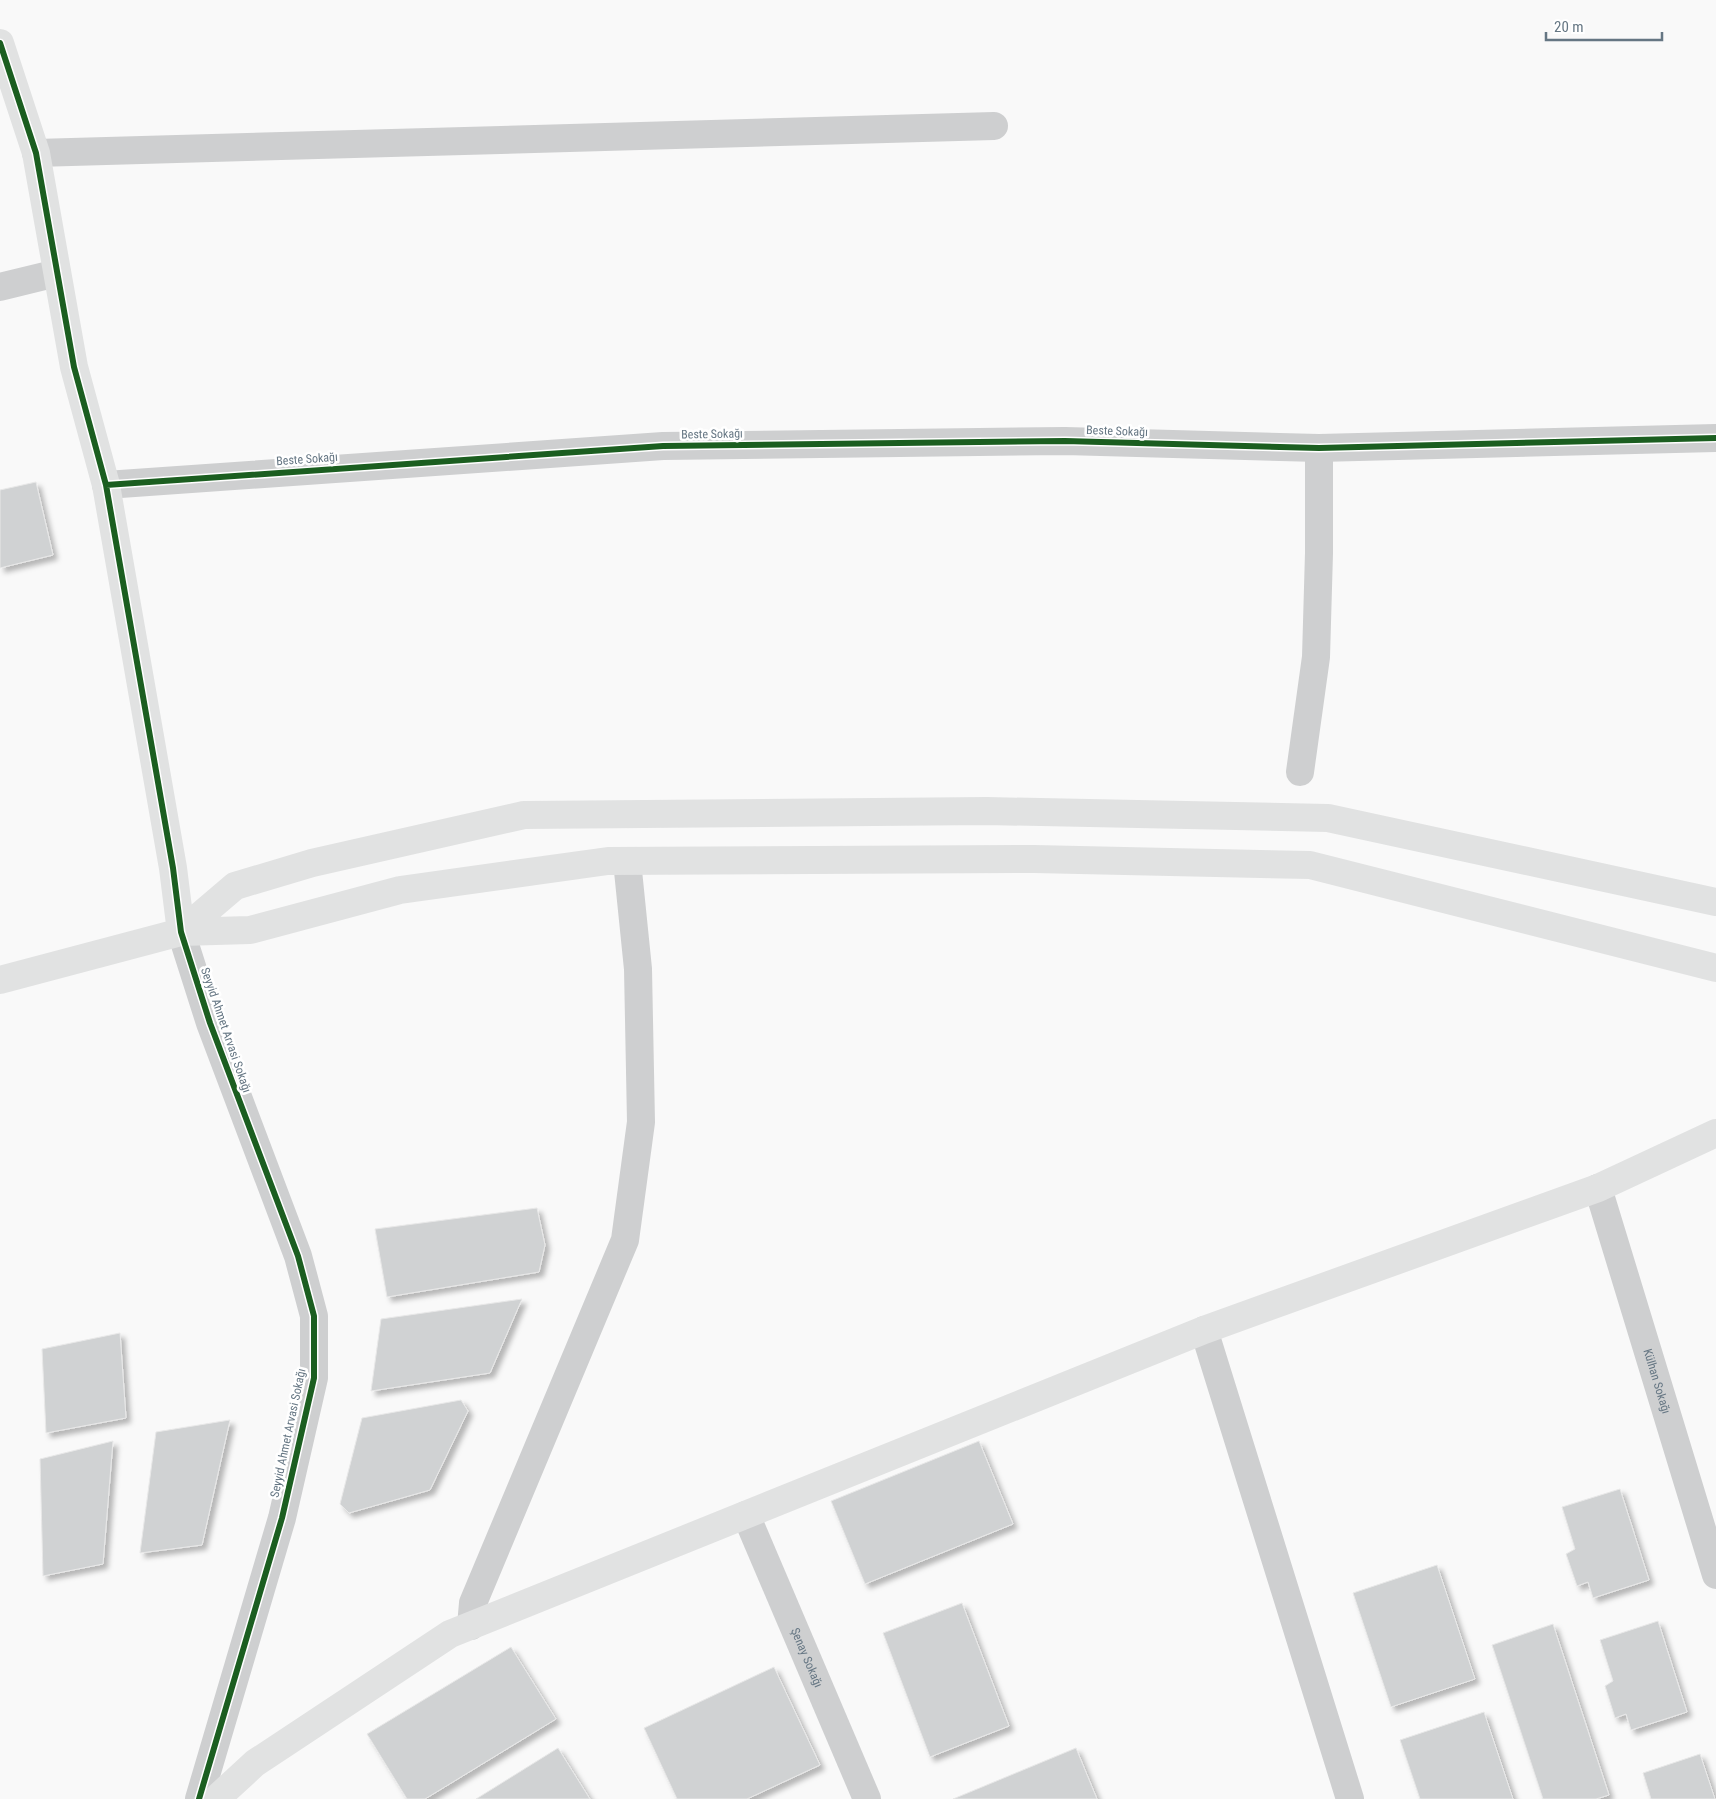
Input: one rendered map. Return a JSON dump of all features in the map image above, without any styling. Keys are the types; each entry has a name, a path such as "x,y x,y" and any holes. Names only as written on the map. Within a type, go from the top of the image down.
{"main road":[{"path":"0,43 36,153 74,367 106,485 172,859 181,932"},
{"path":"181,932 235,886 312,863 524,815 987,811 1328,818 1716,902"},
{"path":"0,980 181,932 250,930 400,890 608,861 1034,859 1310,865 1716,968"},
{"path":"216,1799 255,1763 450,1634 1204,1330 1598,1188 1716,1133"}],"street":[{"path":"36,153 994,126"},
{"path":"0,287 57,273"},
{"name":"Beste Sokağı","path":"106,485 663,446 1066,441 1319,448 1716,438"},
{"path":"1300,772 1316,657 1319,553 1319,448"},
{"path":"470,1626 473,1603 625,1240 642,1122 638,969 627,861"},
{"name":"Seyyid Ahmet Arvasi Sokağı","path":"181,932 210,1023 298,1256 314,1316 314,1378 282,1518 199,1799"},
{"name":"Külhan Sokağı","path":"1598,1188 1716,1575"},
{"path":"1204,1330 1350,1799"},
{"name":"Şenay Sokağı","path":"746,1515 867,1799"}],"building":[{"path":"36,482 53,555 0,568 0,490"},
{"path":"537,1208 545,1245 539,1272 387,1297 375,1229"},
{"path":"522,1299 490,1373 371,1391 381,1319"},
{"path":"120,1333 126,1418 46,1433 42,1349"},
{"path":"461,1400 468,1411 430,1490 349,1513 340,1504 362,1418"},
{"path":"230,1420 202,1545 140,1553 156,1432"},
{"path":"113,1441 103,1564 43,1576 40,1459"},
{"path":"979,1441 1013,1524 865,1584 831,1501"},
{"path":"1620,1489 1649,1580 1593,1598 1588,1582 1577,1586 1566,1554 1575,1549 1562,1507"},
{"path":"1437,1565 1475,1679 1391,1707 1353,1593"},
{"path":"962,1603 1009,1726 930,1757 883,1633"},
{"path":"1658,1621 1687,1712 1631,1730 1626,1714 1615,1718 1605,1686 1613,1681 1600,1640"},
{"path":"1553,1624 1609,1795 1596,1799 1543,1799 1492,1645"},
{"path":"511,1647 556,1719 425,1799 407,1799 367,1734"},
{"path":"774,1667 820,1765 747,1799 677,1799 644,1728"},
{"path":"1484,1712 1513,1799 1420,1799 1400,1740"},
{"path":"558,1748 590,1799 476,1799"},
{"path":"1076,1748 1097,1799 953,1799"},
{"path":"1700,1754 1715,1799 1651,1799 1643,1773"}],"cycle path":[{"path":"0,43 36,153 74,367 106,485 173,868 181,932 210,1023 298,1256 314,1316 314,1378 282,1518 199,1799"},
{"path":"106,485 663,446 1065,441 1319,448 1716,438"}]}
